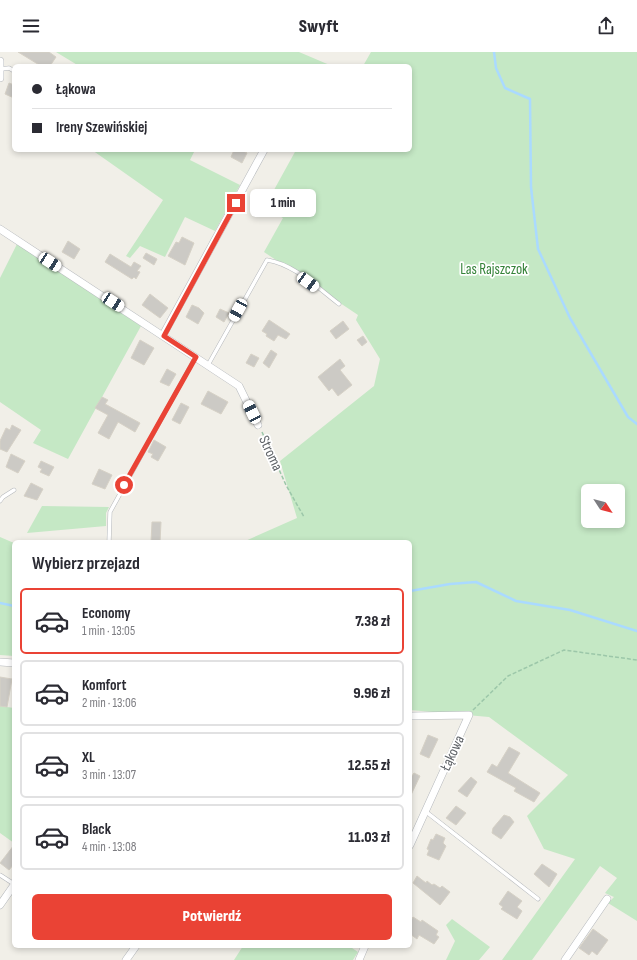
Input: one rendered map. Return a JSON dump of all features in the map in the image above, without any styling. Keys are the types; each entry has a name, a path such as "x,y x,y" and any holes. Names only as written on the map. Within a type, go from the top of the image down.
{"street":[{"path":"0,65 0,78"},
{"path":"164,336 263,152"},
{"name":"Stroma","path":"0,229 239,386 258,425"},
{"path":"0,662 12,663"},
{"name":"Łąkowa","path":"412,716 469,715 412,840"},
{"path":"0,905 12,888"},
{"path":"565,960 607,899"},
{"path":"126,960 135,948"},
{"path":"359,960 364,948"}],"lane":[{"path":"0,65 12,70"},
{"path":"208,365 267,260 277,262 289,268 339,304"},
{"path":"109,540 110,512 131,471 196,357"},
{"path":"0,500 14,490"},
{"path":"425,811 538,899"},
{"path":"0,875 12,884"}],"path":[{"name":"Stroma","path":"258,425 286,485 304,517"},
{"path":"469,715 508,676 564,650 637,660"}],"green space":[{"path":"56,52 299,52 327,64 76,64"},
{"name":"Las Rajszczok","path":"371,52 637,52 637,921 608,903 614,897 605,893 617,878 600,866 532,960 502,960 575,859 544,849 527,816 568,775 489,717 412,710 412,540 248,540 297,518 280,461 374,386 380,359 356,320 358,315 264,252 283,218 264,208 295,152 412,152 412,64 364,64"},
{"path":"95,152 194,152 190,160 240,185 215,231 185,217 165,257 140,246 130,258 126,256 163,200"},
{"path":"17,244 141,326 68,459 33,443 41,430 0,402 0,278"},
{"path":"42,506 109,507 106,513 106,526 27,533"},
{"path":"0,537 12,542 12,656 0,655"},
{"path":"0,706 12,708 12,842 0,833"},
{"path":"452,919 490,947 479,960 446,960 455,941 446,925"},
{"path":"242,948 352,948 358,952 353,960 234,960"}],"building":[{"path":"18,52 49,52 56,57 51,64 38,64"},
{"path":"9,83 12,84 12,97 5,94"},
{"path":"233,152 247,153 242,163 231,157"},
{"path":"182,237 194,243 185,265 168,256 176,242 179,243"},
{"path":"68,241 80,249 74,259 62,252"},
{"path":"146,253 157,259 154,265 143,258"},
{"path":"110,254 131,267 134,262 141,266 137,271 140,272 136,279 134,277 132,279 105,262"},
{"path":"150,294 168,308 160,318 142,305"},
{"path":"192,305 199,308 204,313 198,324 186,317"},
{"path":"220,309 229,313 224,322 216,317"},
{"path":"269,320 290,334 286,339 278,335 274,341 266,336 267,334 262,331"},
{"path":"343,321 349,329 336,339 330,331"},
{"path":"363,336 367,342 362,346 357,340"},
{"path":"140,340 154,348 144,365 131,358"},
{"path":"271,350 277,354 269,368 263,363"},
{"path":"251,354 259,358 254,367 246,363"},
{"path":"340,359 345,366 340,370 352,385 338,396 332,388 329,391 318,377"},
{"path":"167,369 176,374 169,386 160,382"},
{"path":"208,391 228,402 221,414 201,404"},
{"path":"102,397 108,400 105,404 140,423 135,432 118,422 109,439 98,433 108,415 95,408"},
{"path":"181,403 189,407 180,424 172,420"},
{"path":"12,425 21,430 7,452 0,449 0,441 6,428 10,430"},
{"path":"154,440 166,447 158,461 151,457 153,454 148,452"},
{"path":"11,454 25,461 18,473 6,467"},
{"path":"41,461 54,467 49,476 40,472 42,469 38,467"},
{"path":"99,469 112,475 105,489 92,484"},
{"path":"31,483 43,489 37,500 24,496"},
{"path":"152,522 161,522 160,540 151,540"},
{"path":"0,677 12,679 7,707 0,706"},
{"path":"428,735 438,739 429,758 420,754"},
{"path":"509,747 520,753 508,773 540,793 534,802 514,791 516,788 487,772 492,764 497,767"},
{"path":"414,773 420,776 412,793 412,776"},
{"path":"471,777 477,782 467,797 458,791"},
{"path":"456,806 466,813 456,825 446,818"},
{"path":"504,815 510,817 514,822 501,839 492,833 493,828"},
{"path":"436,834 445,838 443,843 446,846 439,860 427,855 429,850 427,849 431,839 433,840"},
{"path":"12,848 12,866 9,870 0,863"},
{"path":"542,864 557,874 549,887 534,874"},
{"path":"417,876 426,883 427,881 440,888 442,886 450,892 440,905 413,883"},
{"path":"508,891 522,901 517,907 522,911 517,919 501,909 503,907 499,904"},
{"path":"413,917 421,922 422,920 438,931 436,935 439,937 434,944 419,935 417,939 412,935"},
{"path":"593,929 608,940 597,955 592,951 589,955 579,948"}],"waterway":[{"path":"494,52 496,68 505,88 530,99 531,187 538,249 570,318 628,417 637,424"},
{"path":"412,591 450,584 476,582 516,601 570,610 637,631"},
{"path":"0,603 12,606"}],"route":[{"path":"124,485 196,357 164,336 236,203"}]}
